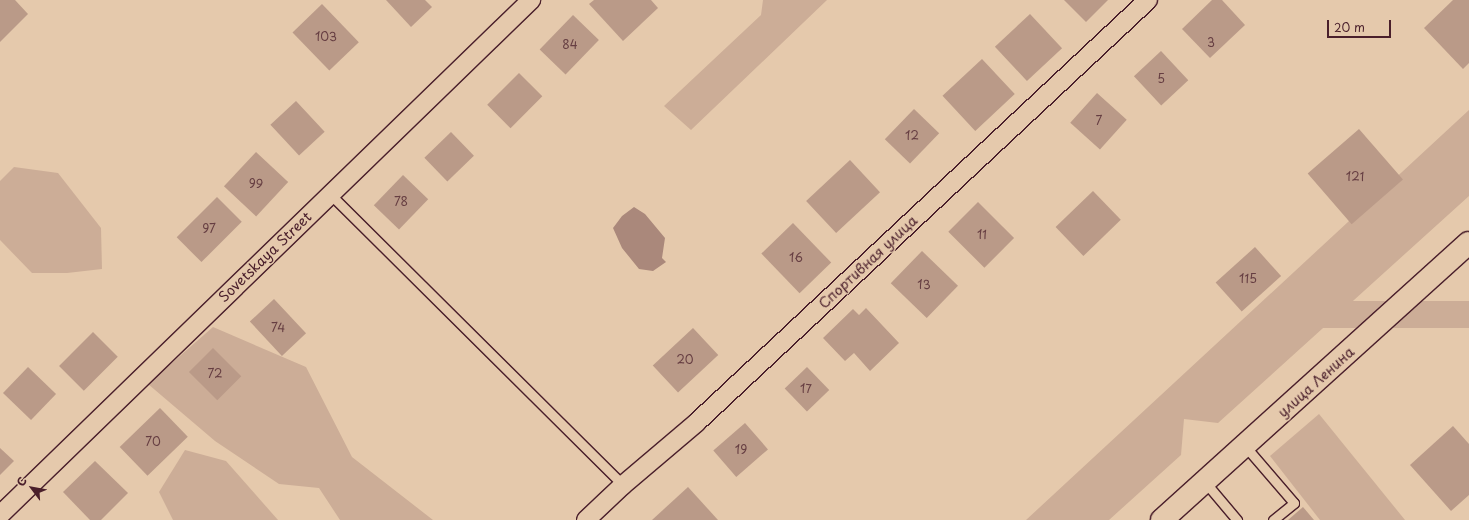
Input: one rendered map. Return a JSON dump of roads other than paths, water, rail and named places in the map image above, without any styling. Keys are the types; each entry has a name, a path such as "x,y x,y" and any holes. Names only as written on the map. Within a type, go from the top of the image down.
{"street":[{"name":"Sovetskaya Street","path":"0,515 531,0"},
{"name":"Спортивная улица","path":"586,520 623,485 696,423 1148,0"},
{"name":"улица Ленина","path":"1162,520 1469,243"}],"lane":[{"path":"330,194 623,485"},
{"path":"1245,446 1294,503 1273,520"},
{"path":"1205,482 1237,520"}]}
